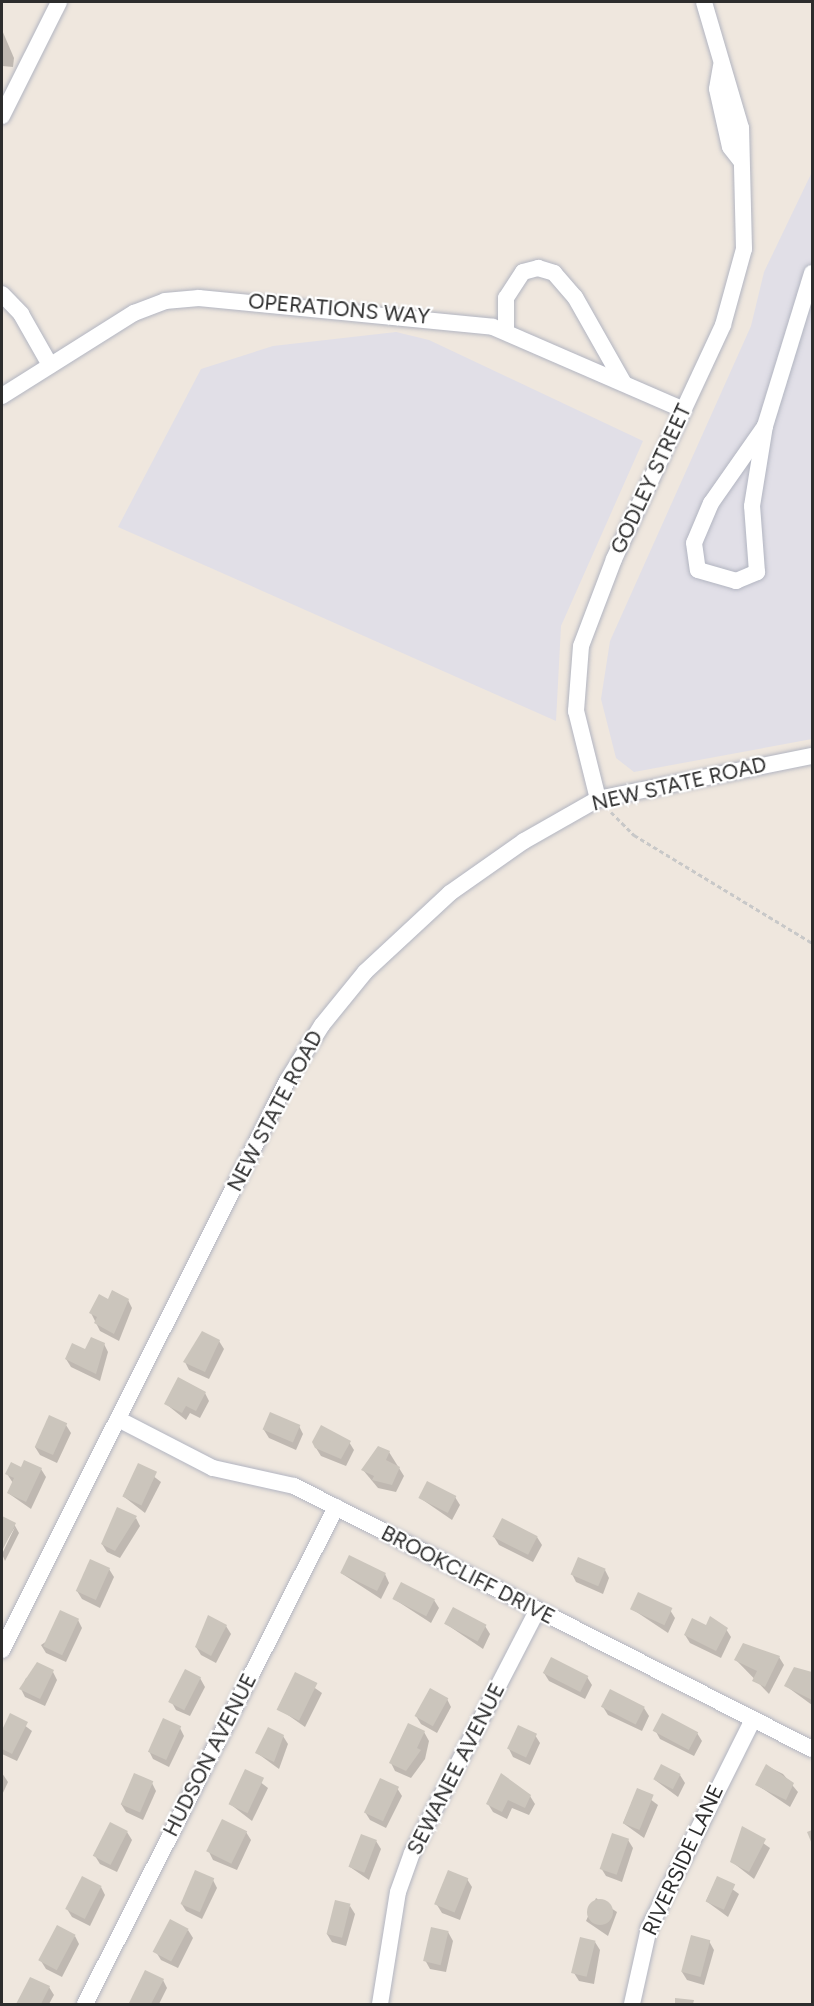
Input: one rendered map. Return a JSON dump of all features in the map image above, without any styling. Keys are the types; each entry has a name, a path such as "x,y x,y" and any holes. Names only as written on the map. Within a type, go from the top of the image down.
{"street":[{"path":"2,116 59,2"},
{"name":"GODLEY STREET","path":"598,799 576,711 581,646 614,559 723,325 739,274 746,226 738,114 721,66 704,2"},
{"path":"506,331 506,298 524,272 554,273 575,297 623,382"},
{"path":"765,426 711,503 694,543 698,570 736,581 757,572 752,506 765,426 813,273"},
{"path":"2,294 21,314 50,365"},
{"name":"OPERATIONS WAY","path":"2,396 134,313 165,301 199,298 455,319 506,331 684,410"},
{"name":"NEW STATE ROAD","path":"2,1650 287,1081 335,1007 393,942 443,899 524,841 598,799 813,756"},
{"name":"BROOKCLIFF DRIVE","path":"118,1419 213,1468 281,1481 336,1507 752,1721 813,1749"},
{"name":"HUDSON AVENUE","path":"85,2004 336,1507"},
{"name":"SEWANEE AVENUE","path":"380,2004 398,1892 412,1853 537,1611"},
{"name":"RIVERSIDE LANE","path":"632,2004 649,1928 752,1721"}],"path":[{"path":"598,799 634,836 813,943"}],"shaded area":[{"path":"812,172 812,739 634,772 616,758 601,699 610,641 751,326 764,272"},
{"path":"396,332 429,340 643,441 561,626 556,721 118,527 201,369 273,346"}],"building":[{"path":"112,1290 129,1299 114,1334 94,1323 97,1317 89,1313 99,1294 108,1299"},
{"path":"202,1331 220,1340 205,1372 183,1362"},
{"path":"91,1337 105,1343 96,1374 65,1359 72,1343 85,1349"},
{"path":"178,1377 206,1392 196,1411 186,1406 182,1413 164,1404"},
{"path":"270,1412 300,1425 293,1442 263,1429"},
{"path":"49,1415 67,1423 53,1455 35,1447"},
{"path":"321,1425 351,1441 341,1459 315,1448 312,1442"},
{"path":"378,1446 390,1451 386,1460 400,1467 392,1485 372,1480 374,1476 361,1470"},
{"path":"24,1460 42,1468 26,1502 7,1493 14,1478 5,1474 11,1462 21,1467"},
{"path":"138,1463 157,1472 141,1505 122,1497"},
{"path":"427,1481 456,1496 448,1513 418,1498"},
{"path":"117,1507 137,1516 115,1551 101,1544"},
{"path":"2,1516 16,1523 2,1551"},
{"path":"502,1518 538,1536 528,1555 492,1537"},
{"path":"349,1555 386,1573 377,1591 340,1573"},
{"path":"578,1557 606,1569 598,1586 571,1574"},
{"path":"90,1559 110,1568 96,1600 76,1591"},
{"path":"401,1582 435,1599 426,1616 392,1599"},
{"path":"638,1592 672,1608 664,1625 630,1609"},
{"path":"453,1607 487,1625 478,1642 444,1624"},
{"path":"60,1610 79,1619 62,1655 43,1646"},
{"path":"208,1615 227,1625 211,1656 195,1647"},
{"path":"710,1616 728,1628 716,1651 684,1635 692,1618 706,1625"},
{"path":"743,1643 780,1656 765,1687 752,1681 757,1671 734,1660"},
{"path":"551,1657 588,1676 580,1692 543,1673"},
{"path":"37,1662 54,1670 40,1699 19,1689"},
{"path":"794,1667 812,1672 812,1700 784,1686"},
{"path":"185,1669 201,1677 184,1710 168,1702"},
{"path":"295,1672 317,1683 299,1721 277,1710"},
{"path":"430,1688 448,1698 433,1726 414,1716"},
{"path":"610,1689 645,1707 636,1725 601,1707"},
{"path":"10,1713 28,1722 12,1754 2,1749 2,1730"},
{"path":"662,1713 698,1732 689,1750 653,1731"},
{"path":"163,1718 181,1726 166,1760 148,1752"},
{"path":"408,1723 425,1731 417,1748 421,1750 406,1771 389,1763"},
{"path":"518,1725 537,1734 526,1757 507,1749"},
{"path":"268,1727 284,1735 274,1762 255,1753"},
{"path":"661,1764 681,1774 673,1789 653,1779"},
{"path":"766,1764 794,1783 786,1800 755,1785"},
{"path":"245,1769 264,1778 248,1813 229,1804"},
{"path":"134,1773 153,1781 140,1813 121,1804"},
{"path":"501,1773 531,1795 525,1808 508,1800 502,1812 486,1804"},
{"path":"380,1778 399,1787 383,1821 364,1812"},
{"path":"637,1788 654,1795 639,1830 623,1823"},
{"path":"222,1819 247,1831 231,1864 206,1851"},
{"path":"110,1822 128,1831 111,1865 93,1856"},
{"path":"742,1826 766,1839 749,1872 730,1862"},
{"path":"812,1830 812,1844 807,1832"},
{"path":"612,1833 629,1839 617,1875 600,1869"},
{"path":"361,1834 377,1840 364,1873 348,1867"},
{"path":"195,1870 214,1878 200,1912 181,1904"},
{"path":"448,1870 468,1878 455,1913 434,1904"},
{"path":"82,1876 102,1886 85,1919 65,1909"},
{"path":"717,1876 735,1884 724,1910 706,1902"},
{"path":"600,1899 609,1903 613,1912 609,1921 600,1925 591,1921 587,1912 591,1903"},
{"path":"335,1900 351,1904 342,1938 327,1934"},
{"path":"170,1919 189,1929 171,1962 153,1952"},
{"path":"57,1925 76,1935 57,1970 38,1960"},
{"path":"431,1927 449,1931 441,1965 423,1961"},
{"path":"691,1935 710,1940 700,1977 681,1972"},
{"path":"580,1937 596,1941 587,1977 571,1973"},
{"path":"145,1970 164,1979 151,2004 129,2003"},
{"path":"30,1977 50,1986 41,2004 16,2004"},
{"path":"675,1998 694,2000 693,2004 675,2004"}]}
